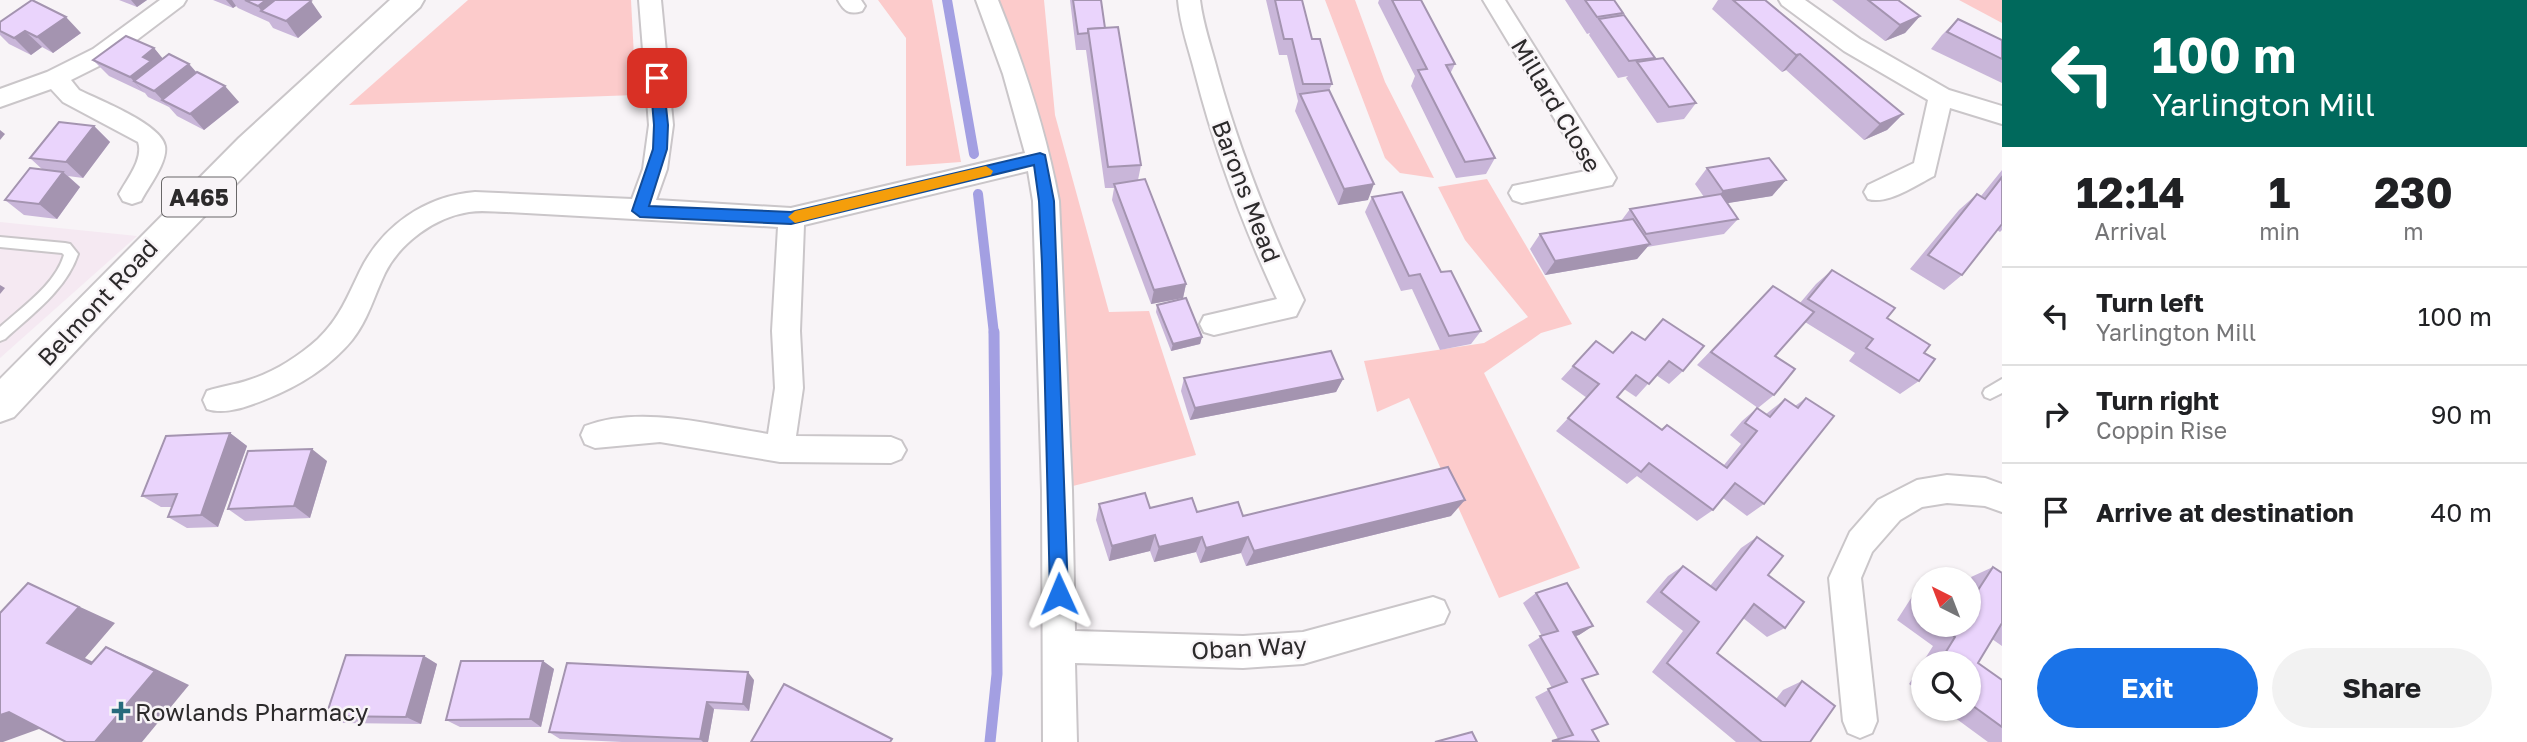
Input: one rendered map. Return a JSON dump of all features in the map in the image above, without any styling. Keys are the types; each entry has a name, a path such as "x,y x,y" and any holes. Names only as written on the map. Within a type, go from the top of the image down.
{"highway":[{"name":"Belmont Road","path":"0,405 231,166 409,0"}],"street":[{"path":"0,98 55,78 101,55 175,0"},
{"path":"640,211 655,169 661,125 650,0"},
{"path":"987,0 1010,56 1040,159 1046,201 1060,647 1060,742"},
{"name":"Barons Mead","path":"1189,0 1212,94 1237,175 1263,242 1291,300 1286,307 1214,324"},
{"name":"Millard Close","path":"1493,0 1603,178 1522,193"},
{"path":"1790,0 1852,45 1941,96 2002,115"},
{"path":"55,78 71,96 147,136 153,146 151,159 132,194"},
{"path":"1877,192 1925,169 1941,96"},
{"path":"218,400 240,397 265,388 304,365 331,342 353,316 381,255 402,233 433,214 464,203 507,202 791,218 1040,159"},
{"path":"780,449 789,388 786,331 791,218"},
{"path":"594,435 660,429 780,449 891,450"},
{"path":"1860,721 1845,578 1861,542 1889,510 1917,494 1947,489 1985,492 2002,498"},
{"name":"Oban Way","path":"1060,647 1243,652 1303,648 1433,612"}],"lane":[{"path":"0,242 65,248 71,254 70,264 60,276 0,335"}],"shaded area":[{"path":"468,0 631,0 636,95 349,105"},
{"path":"878,0 932,0 961,162 906,166 906,38"},
{"path":"987,0 1044,0 1055,115 1109,312 1149,311 1196,455 1057,490 1046,201"},
{"path":"1325,0 1355,0 1385,82 1434,178 1400,173 1385,158"},
{"path":"1959,0 2002,0 2002,23"},
{"path":"1487,179 1572,324 1541,333 1484,373 1580,568 1499,598 1409,398 1377,412 1364,361 1484,343 1528,317 1465,240 1438,187"},
{"path":"0,222 137,236 0,358"}],"building":[{"path":"32,0 66,17 37,37 25,31 14,38 0,31 0,22"},
{"path":"245,0 266,0 258,6"},
{"path":"275,0 311,1 286,21 261,11"},
{"path":"1073,0 1101,0 1105,28 1088,29 1088,33 1078,34"},
{"path":"1275,0 1302,0 1312,39 1320,39 1332,84 1303,84 1292,39 1284,39"},
{"path":"1392,0 1421,0 1455,64 1446,65 1495,158 1465,162 1418,70 1427,69"},
{"path":"1585,0 1614,0 1623,13 1597,17"},
{"path":"1733,0 1765,0 1903,114 1880,124"},
{"path":"1868,0 1898,0 1920,16 1900,25"},
{"path":"1624,15 1655,58 1629,61 1599,19"},
{"path":"1958,19 2002,40 2002,59 1947,32"},
{"path":"1118,27 1141,165 1108,167 1088,29"},
{"path":"126,36 154,48 143,57 151,61 130,77 93,60"},
{"path":"169,54 189,64 154,91 134,81"},
{"path":"1663,58 1696,103 1669,107 1637,62"},
{"path":"197,72 225,86 190,114 162,100"},
{"path":"1329,90 1374,184 1344,189 1300,94"},
{"path":"59,122 94,126 66,162 30,158"},
{"path":"1769,158 1786,180 1723,191 1707,168"},
{"path":"30,168 63,172 39,204 5,200"},
{"path":"2002,177 2002,224 1962,275 1928,255 1977,194 1985,199"},
{"path":"1145,179 1186,284 1154,290 1114,184"},
{"path":"1402,192 1441,272 1451,271 1481,331 1449,336 1420,274 1409,276 1372,197"},
{"path":"1721,194 1738,219 1646,234 1630,209"},
{"path":"1633,219 1650,244 1555,261 1540,234"},
{"path":"1832,270 1895,308 1887,318 1930,345 1924,353 1935,359 1919,381 1866,348 1873,339 1808,299"},
{"path":"1773,286 1814,312 1775,356 1795,369 1774,395 1711,352"},
{"path":"1186,298 1202,337 1173,344 1157,305"},
{"path":"1663,319 1704,346 1683,371 1669,361 1649,384 1636,375 1617,397 1662,430 1667,425 1727,468 1757,431 1745,423 1757,408 1770,417 1785,399 1798,408 1806,398 1834,416 1764,504 1735,483 1713,510 1649,463 1641,472 1568,418 1599,384 1573,366 1596,341 1613,353 1632,332 1645,340"},
{"path":"1331,351 1343,379 1195,408 1184,378"},
{"path":"230,433 201,515 168,517 177,494 142,496 166,436"},
{"path":"312,449 294,506 228,509 248,451"},
{"path":"1448,467 1465,500 1254,551 1248,537 1206,548 1202,537 1159,547 1155,535 1112,546 1099,504 1145,493 1150,508 1192,498 1197,512 1238,502 1243,516"},
{"path":"1757,537 1783,556 1768,575 1804,602 1785,628 1754,604 1717,653 1785,706 1802,681 1835,706 1810,742 1762,742 1667,663 1699,622 1661,592 1683,566 1716,590"},
{"path":"1993,567 2002,573 2002,623 1981,658 1981,651 1946,651 1955,637 1981,637 1981,586"},
{"path":"28,583 79,607 47,643 91,664 106,647 155,671 95,742 66,742 9,712 0,715 0,613"},
{"path":"1567,583 1593,626 1573,632 1598,674 1582,679 1608,724 1592,730 1599,742 1552,741 1573,735 1548,689 1567,682 1540,636 1558,631 1536,593"},
{"path":"346,655 424,656 406,717 326,716"},
{"path":"461,661 543,661 530,719 446,720"},
{"path":"567,663 748,672 743,704 707,702 700,739 549,732"},
{"path":"1981,665 2002,680 2002,727 1981,712"},
{"path":"784,684 892,739 890,742 751,742"},
{"path":"1472,732 1477,742 1435,742"}],"waterway":[{"path":"947,0 974,154"},
{"path":"978,194 994,334"},
{"path":"990,742 997,674 994,332"}],"slow traffic":[{"path":"795,217 986,171"}],"place":[{"name":"Rowlands Pharmacy","path":"121,711"}],"route":[{"path":"657,78 660,149 640,211 791,218 1040,159 1046,201 1049,264 1059,594"}]}
